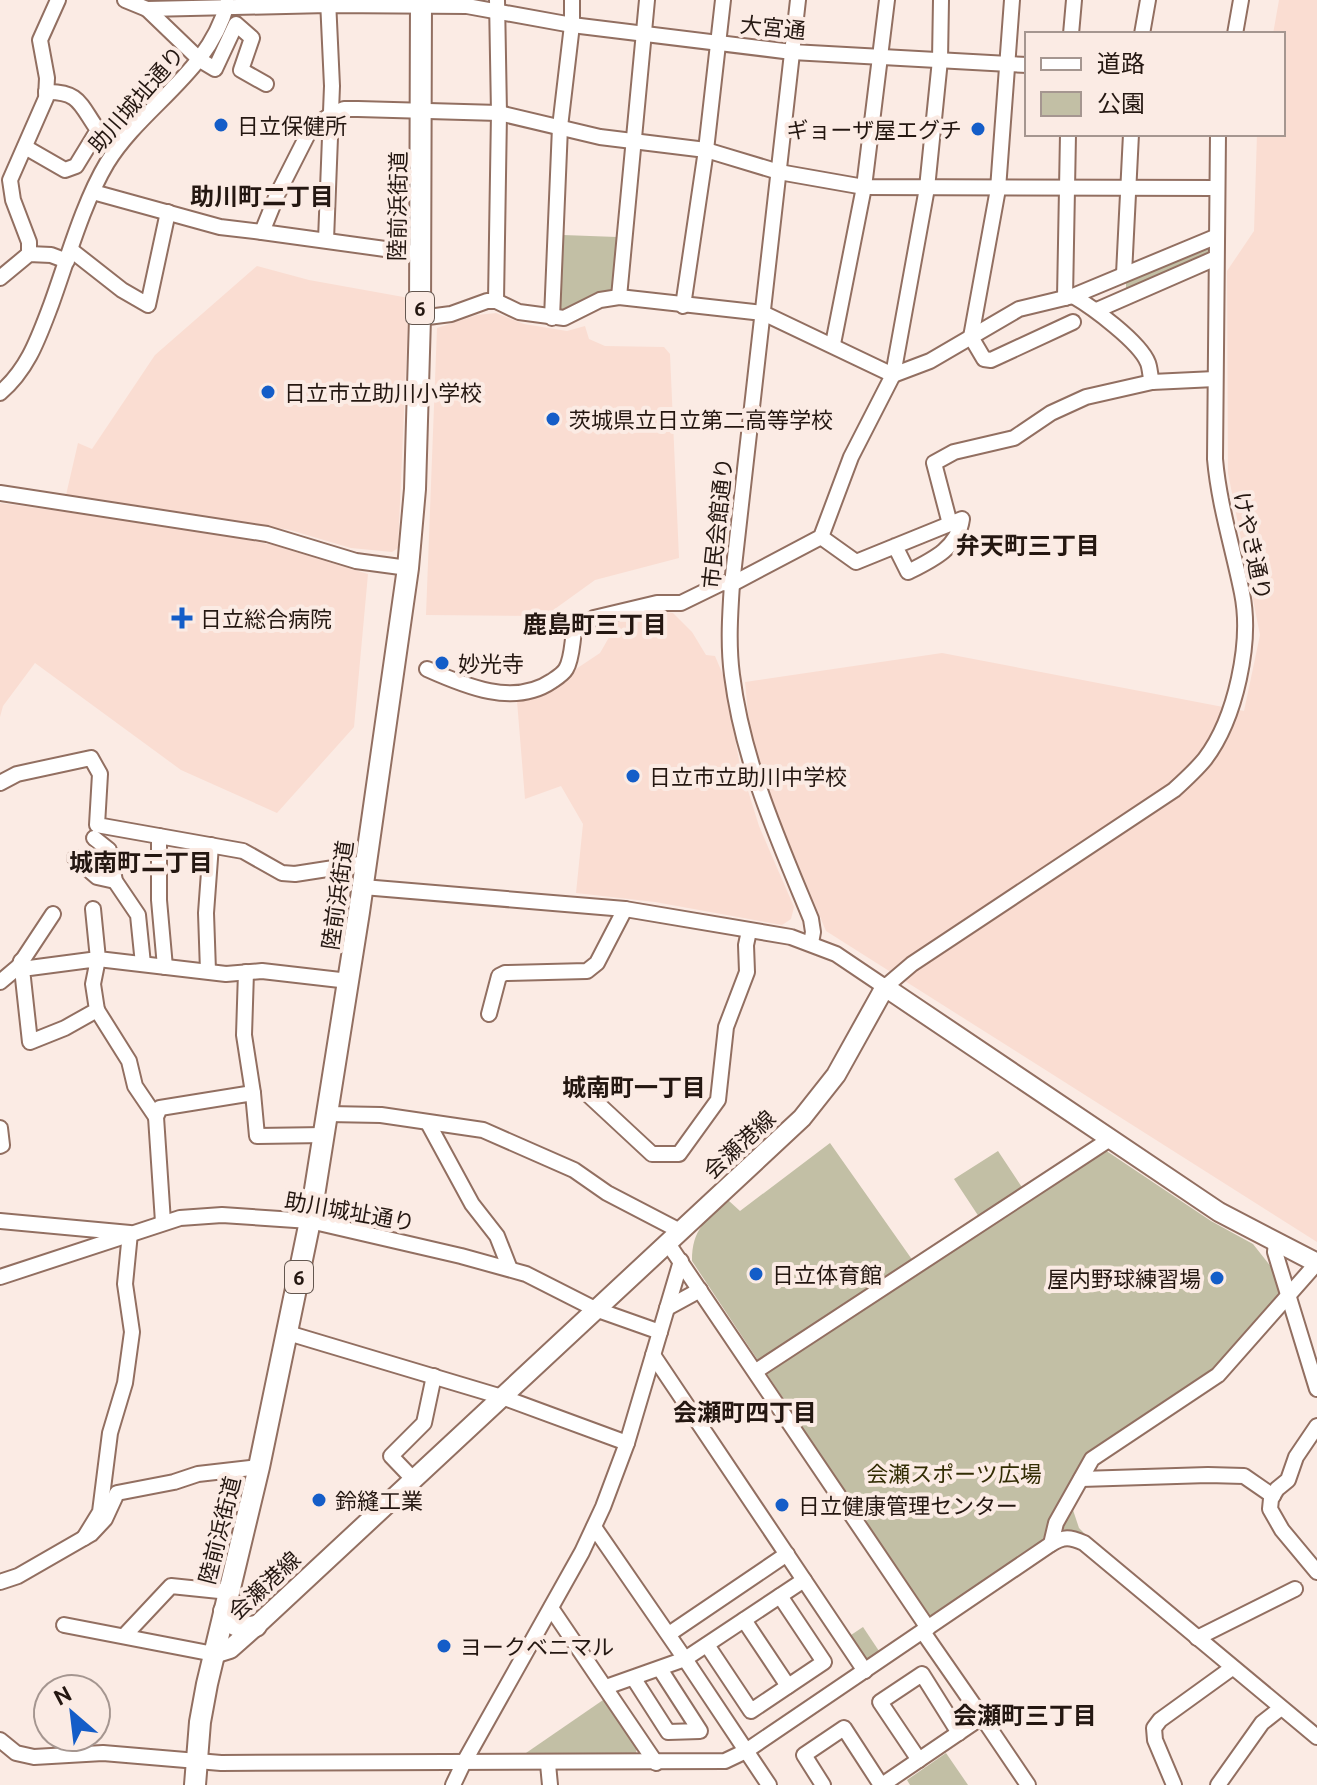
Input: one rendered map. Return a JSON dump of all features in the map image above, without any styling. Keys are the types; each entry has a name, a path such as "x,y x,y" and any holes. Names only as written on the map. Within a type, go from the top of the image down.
{"highway":[{"name":"陸前浜街道","path":"195,1785 202,1713 214,1654 259,1467 310,1221 349,981 408,568 415,489 420,318 421,2"},
{"path":"226,1602 235,1625 242,1628 256,1626"}],"main road":[{"path":"885,987 1219,1212 1317,1263"},
{"name":"会瀬港線","path":"214,1654 230,1649 256,1626 818,1101 885,987"}],"street":[{"path":"29,254 29,242 13,200 10,180 46,92 47,78 40,40 58,0"},
{"path":"125,0 147,9 200,60 215,69 236,24 252,38 241,70 266,84"},
{"path":"552,318 560,127 572,0"},
{"path":"619,297 647,0"},
{"path":"683,306 706,150 723,0"},
{"name":"市民会館通り","path":"798,0 732,584 732,674 746,749 768,817 811,919 811,943"},
{"path":"833,344 864,187 887,0"},
{"path":"427,669 481,689 518,694 545,686 569,666 574,632 594,618 657,603 681,603 722,583 732,584 821,537 851,457 893,375 927,188 940,60 941,0"},
{"path":"1012,0 998,189 971,337 984,359 991,360 1073,322"},
{"path":"1071,32 1074,0"},
{"path":"1142,32 1148,0"},
{"path":"1235,32 1241,0"},
{"path":"326,240 332,114 328,2"},
{"path":"147,9 227,4 421,2"},
{"name":"大宮通","path":"421,2 497,5 572,25 792,52 1025,65"},
{"name":"助川城址通り","path":"0,393 18,376 33,352 93,192 115,152 200,60 227,4"},
{"path":"496,301 497,5"},
{"path":"25,147 65,170 76,166 98,130 75,96 63,91 46,92"},
{"path":"262,232 311,128 344,109 499,113 600,137 706,150 779,172 864,187 1216,188"},
{"path":"1068,136 1069,297"},
{"path":"1124,274 1131,136"},
{"name":"けやき通り","path":"885,987 912,964 1157,803 1192,774 1217,739 1234,691 1245,630 1243,595 1217,478 1215,237 1218,136"},
{"path":"93,192 220,227 421,254"},
{"path":"0,277 29,254 69,255 148,305 168,212"},
{"path":"420,318 439,317 477,303 496,301 519,312 564,318 600,300 619,297 763,313 893,375 930,361 1019,309 1069,297 1215,237"},
{"path":"1097,310 1216,258"},
{"path":"1069,297 1097,310 1141,351 1148,362 1152,382"},
{"path":"950,524 934,463 954,452 1014,438 1051,413 1086,397 1152,382 1215,379"},
{"path":"0,493 267,534 356,561 408,568"},
{"path":"821,537 856,562 895,546 962,519 961,531 938,557 908,572 895,546"},
{"path":"0,783 17,774 91,758 100,774 97,825 243,851 282,873 295,874 366,863"},
{"path":"159,836 159,900 165,967"},
{"path":"94,838 109,850 115,881 138,915 143,964"},
{"path":"208,971 206,913 211,845"},
{"path":"75,858 97,877 115,881"},
{"path":"363,887 625,909 749,931 811,943 836,954 885,987"},
{"path":"93,909 98,959 93,984 97,1010 129,1061 135,1086 156,1117"},
{"path":"489,1014 499,976 505,973 587,971 597,963 625,909"},
{"path":"0,982 22,965 53,914"},
{"path":"581,1088 652,1154 679,1154 718,1100 726,1027 747,972 749,931"},
{"path":"22,965 98,959 349,981"},
{"path":"22,965 30,1042 65,1028 97,1010"},
{"path":"246,972 244,1035 257,1136 381,1115 483,1130 574,1170 674,1237 681,1261 1028,1785"},
{"path":"163,1222 156,1117 160,1108 253,1093"},
{"path":"428,1123 472,1204 497,1236 510,1269"},
{"path":"0,1128 0,1146"},
{"path":"756,1371 1110,1139"},
{"name":"助川城址通り","path":"0,1277 180,1218 222,1215 310,1221 526,1274 595,1309 660,1332"},
{"path":"0,1221 130,1233 125,1284 132,1332 125,1383 110,1433 100,1512 84,1538"},
{"path":"1276,1242 1275,1252 1317,1389"},
{"path":"453,1785 594,1527 627,1443 681,1261"},
{"path":"1051,1544 1056,1523 1092,1459 1218,1375 1317,1263"},
{"path":"667,1308 700,1290"},
{"path":"288,1333 502,1397 627,1443"},
{"path":"653,1355 865,1671"},
{"path":"413,1479 391,1456 424,1423 434,1376"},
{"path":"1317,1426 1296,1457 1288,1480 1273,1496 1270,1509 1282,1530 1317,1572"},
{"path":"0,1582 18,1576 91,1534 105,1519 117,1493 198,1474 259,1467"},
{"path":"1081,1479 1244,1476 1273,1496"},
{"path":"594,1527 769,1785"},
{"path":"0,1740 16,1753 34,1757 103,1753 196,1761 463,1764 725,1761 746,1751 1062,1537 1084,1543 1317,1737"},
{"path":"669,1634 787,1554"},
{"path":"606,1687 685,1659 804,1580"},
{"path":"125,1635 171,1586 226,1602"},
{"path":"1197,1638 1295,1589"},
{"path":"707,1645 751,1711 824,1662 780,1596"},
{"path":"551,1608 656,1763"},
{"path":"744,1620 788,1686"},
{"path":"64,1625 214,1654"},
{"path":"1174,1785 1155,1740 1154,1728 1160,1720 1232,1668"},
{"path":"634,1679 668,1732 700,1731 660,1669"},
{"path":"919,1760 880,1702 922,1674 959,1733"},
{"path":"1218,1785 1262,1723 1281,1708"},
{"path":"823,1785 804,1755 844,1728 882,1785 982,1717"},
{"path":"548,1764 550,1785"}],"shaded area":[{"path":"1279,0 1317,0 1317,1242 826,931 774,807 750,735 745,682 942,653 1244,711 1260,635 1228,473 1227,271 1254,231 1257,136 1285,136 1285,32 1273,32"},
{"name":"日立市立助川小学校","path":"257,266 309,280 409,298 398,548 392,552 351,548 290,530 66,495 78,443 92,449 155,355"},
{"name":"茨城県立日立第二高等学校","path":"496,313 524,324 567,331 585,326 589,339 605,346 664,347 670,354 679,558 595,580 545,616 426,615 437,328 477,315"},
{"name":"日立総合病院","path":"0,503 192,529 273,545 368,574 354,727 277,813 181,770 35,663 3,706 0,717"},
{"name":"日立市立助川中学校","path":"650,610 673,613 692,632 706,655 715,656 723,675 740,765 759,826 794,907 791,919 782,925 655,902 576,893 583,824 561,786 525,799 517,701 546,689 600,653 619,620"}],"green space":[{"path":"563,235 617,237 612,289 570,309 557,311"},
{"path":"1214,239 1214,257 1126,295 1126,274"},
{"name":"会瀬スポーツ広場","path":"830,1143 918,1268 985,1226 954,1179 998,1151 1029,1198 1105,1150 1211,1221 1253,1244 1272,1268 1282,1300 1215,1373 1089,1456 1041,1542 929,1618 692,1261 698,1233 728,1200 740,1211"},
{"path":"1071,1504 1079,1528 1088,1537 1086,1541 1059,1527"},
{"path":"239,1587 269,1597 272,1605 253,1622 232,1613"},
{"path":"863,1627 879,1651 864,1661 848,1637"},
{"path":"606,1698 637,1748 635,1758 529,1758 526,1753"},
{"path":"946,1753 968,1785 910,1785 907,1780"}],"place":[{"name":"日立保健所","path":"221,125"},
{"name":"ギョーザ屋エグチ","path":"978,129"},
{"name":"日立市立助川小学校","path":"268,392"},
{"name":"茨城県立日立第二高等学校","path":"553,419"},
{"name":"日立総合病院","path":"182,618"},
{"name":"妙光寺","path":"442,663"},
{"name":"日立市立助川中学校","path":"633,776"},
{"name":"日立体育館","path":"756,1274"},
{"name":"屋内野球練習場","path":"1217,1278"},
{"name":"鈴縫工業","path":"319,1500"},
{"name":"日立健康管理センター","path":"782,1505"},
{"name":"ヨークベニマル","path":"444,1646"}],"district":[{"name":"助川町二丁目","path":"262,196"},
{"name":"弁天町三丁目","path":"1028,545"},
{"name":"鹿島町三丁目","path":"595,624"},
{"name":"城南町二丁目","path":"141,862"},
{"name":"城南町一丁目","path":"634,1087"},
{"name":"会瀬町四丁目","path":"745,1412"},
{"name":"会瀬町三丁目","path":"1025,1715"}]}
